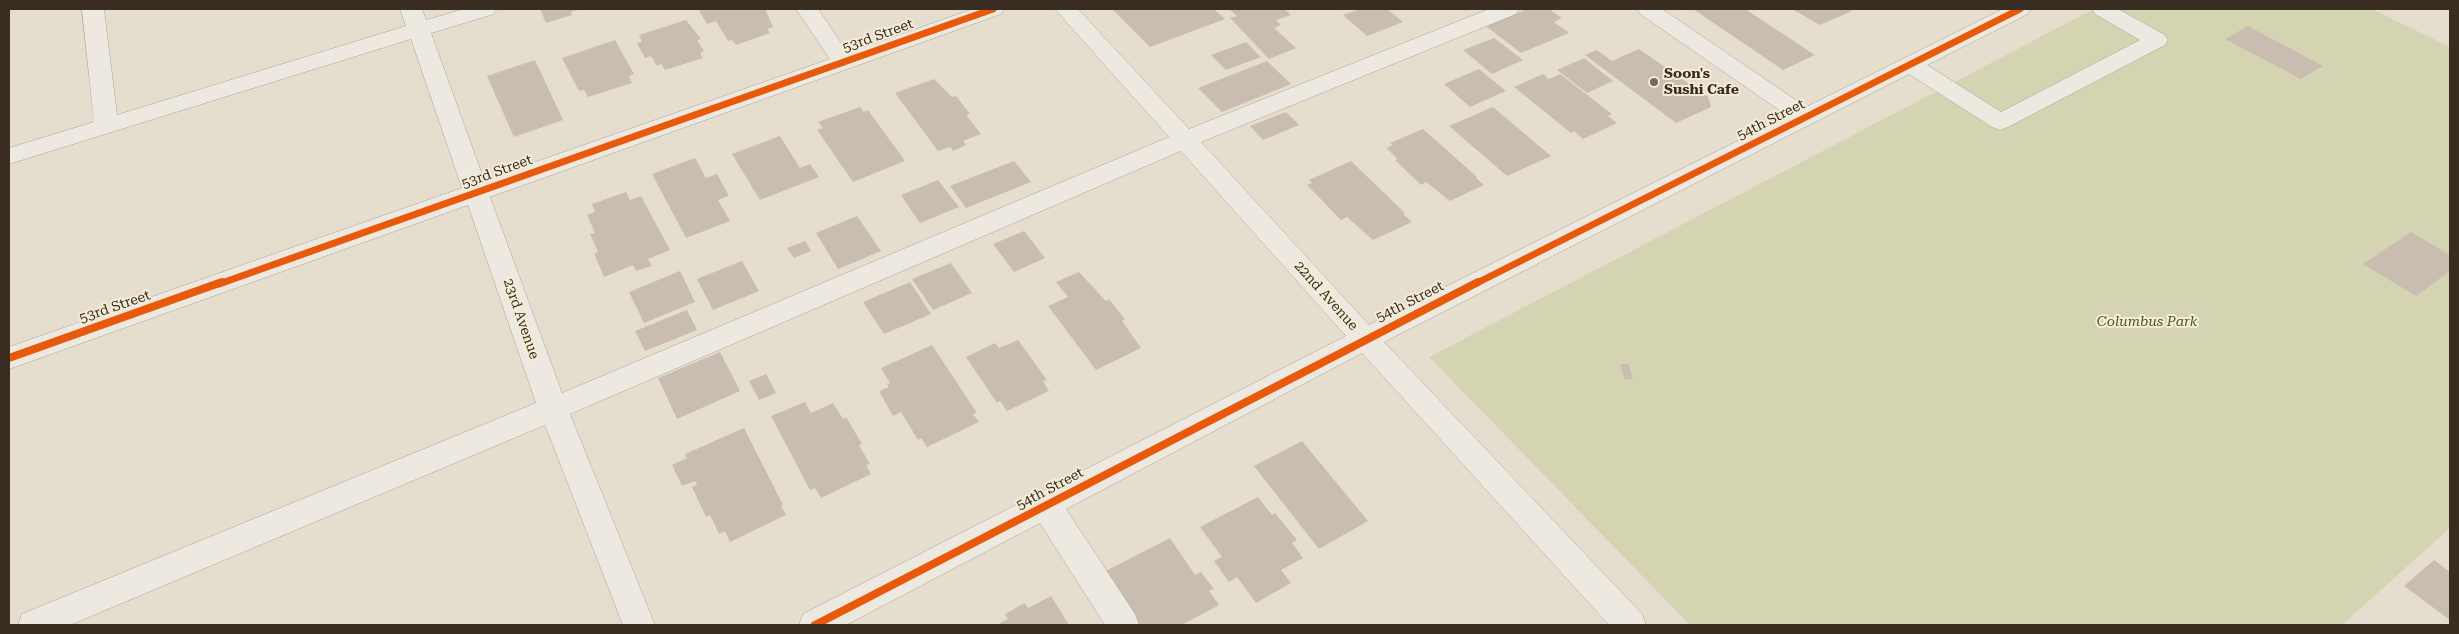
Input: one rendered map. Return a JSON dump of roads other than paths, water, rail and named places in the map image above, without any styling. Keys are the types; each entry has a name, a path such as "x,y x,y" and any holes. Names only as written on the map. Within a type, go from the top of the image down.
{"street":[{"path":"93,9 106,126"},
{"path":"9,156 106,126 416,19 486,9"},
{"path":"807,9 844,62"},
{"name":"53rd Street","path":"9,358 844,62 931,18 993,9"},
{"name":"22nd Avenue","path":"1066,9 1365,339 1630,625"},
{"path":"34,625 553,409 1184,140 1508,9"},
{"path":"1648,9 1805,116"},
{"name":"54th Street","path":"815,625 1365,339 2020,9"},
{"path":"1910,64 2000,122 2157,40 2103,9"},
{"name":"23rd Avenue","path":"416,19 553,409 639,625"},
{"path":"1046,505 1123,625"}],"place":[{"name":"Soon's Sushi Cafe","path":"1654,82"}],"park label":[{"name":"Columbus Park","path":"2147,322"}]}
